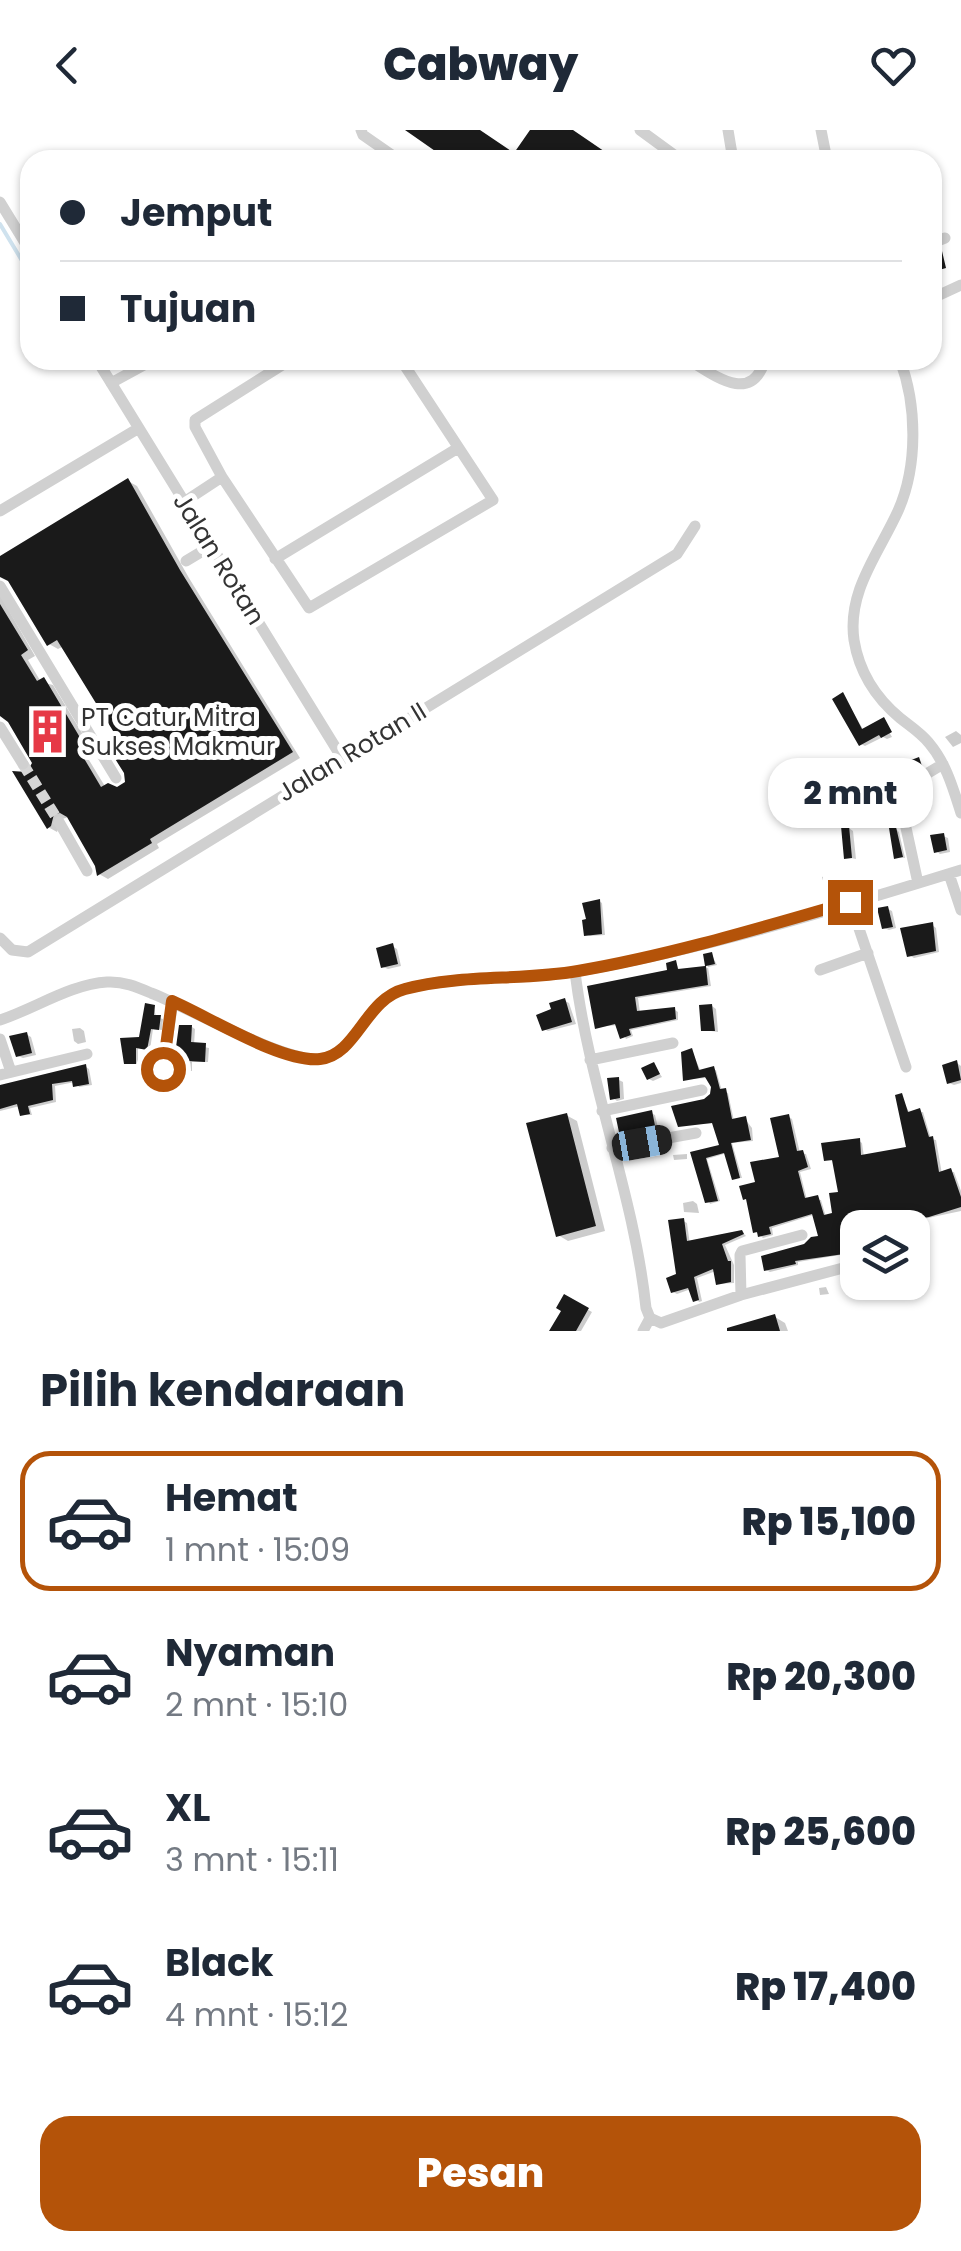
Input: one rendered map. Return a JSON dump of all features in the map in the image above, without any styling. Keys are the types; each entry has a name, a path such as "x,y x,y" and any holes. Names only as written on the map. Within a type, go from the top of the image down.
{"street":[{"path":"640,130 667,150"},
{"path":"362,132 386,150"},
{"path":"0,202 20,235"},
{"name":"Jalan Rotan","path":"103,370 342,758"},
{"path":"111,383 133,370"},
{"path":"274,370 195,420 195,427 222,477 309,608 493,500 407,370"},
{"path":"706,370 726,382 741,384 762,370"},
{"path":"902,370 911,408 909,472 898,512 863,580 856,602 854,638 858,658 873,689 884,704 928,741 955,776 961,813"},
{"path":"0,511 139,428"},
{"path":"275,558 458,448"},
{"path":"184,502 222,477"},
{"name":"Jalan Rotan II","path":"0,938 12,950 28,952 677,554 695,526"},
{"path":"186,562 211,546"},
{"path":"0,586 116,778"},
{"path":"0,727 23,764"},
{"path":"918,883 898,791 943,764"},
{"path":"58,822 87,870"},
{"path":"0,1020 105,982 128,984 285,1052 322,1059 341,1050 383,998 400,990 575,972 738,936 955,872 961,910"},
{"path":"850,902 906,1067"},
{"path":"820,970 868,952"},
{"path":"575,972 590,1060 635,1234 650,1318 661,1323 840,1269"},
{"path":"163,1069 172,1001"},
{"path":"0,1039 5,1074 87,1054"},
{"path":"590,1060 672,1042"},
{"path":"602,1111 702,1090"},
{"path":"612,1148 696,1133"},
{"path":"741,1296 742,1251 802,1235"},
{"path":"643,1331 650,1318"}],"building":[{"path":"405,130 480,130 510,150 434,150"},
{"path":"530,130 573,130 602,150 516,150"},
{"path":"128,478 293,752 97,876 67,817 54,814 47,829 12,771 27,772 32,763 8,722 0,716 0,604 28,650 21,655 37,681 44,677 88,751 82,755 101,787 108,783 117,787 125,782 124,773 107,746 118,739 57,640 47,646 8,581 0,577 0,556"},
{"path":"843,692 862,729 884,717 892,732 859,746 832,699"},
{"path":"919,757 922,766 898,780 893,767"},
{"path":"841,826 849,826 852,858 844,859"},
{"path":"896,827 903,857 894,859 889,828"},
{"path":"944,833 947,850 934,853 930,835"},
{"path":"600,899 602,934 584,936 582,920 586,919 582,903"},
{"path":"888,906 893,927 882,929 877,908"},
{"path":"933,922 936,951 907,957 900,928"},
{"path":"393,943 398,964 381,968 376,948"},
{"path":"712,952 715,964 706,966 708,985 635,997 637,1011 675,1007 676,1019 629,1029 631,1035 620,1039 615,1024 595,1029 587,986 667,970 666,963 676,960 678,969 705,966 703,954"},
{"path":"565,998 572,1022 542,1031 536,1015 551,1009 549,1003"},
{"path":"145,1003 155,1005 154,1015 161,1015 159,1030 151,1029 147,1050 136,1048 136,1064 124,1064 120,1038 139,1037"},
{"path":"712,1004 715,1031 701,1031 699,1005"},
{"path":"179,1025 192,1025 191,1042 206,1043 205,1062 189,1061 188,1070 173,1069"},
{"path":"27,1032 32,1053 16,1057 9,1036"},
{"path":"692,1048 699,1070 714,1066 720,1089 726,1088 732,1119 746,1116 751,1140 731,1143 740,1178 732,1180 724,1153 706,1158 718,1201 705,1203 690,1152 719,1145 712,1123 678,1127 671,1106 704,1099 710,1094 705,1077 683,1081 681,1052"},
{"path":"957,1060 961,1080 947,1084 942,1065"},
{"path":"654,1062 660,1074 647,1080 641,1068"},
{"path":"86,1064 89,1084 52,1084 53,1100 28,1106 30,1114 20,1116 17,1104 0,1109 0,1085"},
{"path":"619,1077 620,1098 610,1100 607,1078"},
{"path":"902,1093 908,1112 920,1108 929,1137 933,1136 939,1172 951,1168 961,1207 930,1217 930,1210 840,1210 840,1255 795,1261 796,1264 764,1271 761,1256 818,1236 812,1214 769,1227 771,1234 758,1237 757,1232 753,1233 739,1186 755,1182 750,1162 779,1157 770,1118 789,1114 797,1151 803,1150 808,1167 798,1171 805,1198 818,1195 824,1215 832,1213 829,1193 838,1192 832,1160 824,1161 821,1143 860,1138 861,1155 906,1147 895,1095"},
{"path":"652,1110 656,1131 620,1137 616,1118"},
{"path":"567,1113 596,1226 556,1237 526,1123"},
{"path":"684,1218 687,1241 742,1230 744,1234 722,1244 731,1261 731,1282 716,1285 713,1269 694,1277 699,1300 693,1302 688,1288 671,1293 666,1278 676,1274 668,1220"},
{"path":"564,1294 589,1308 576,1331 549,1331 561,1311 556,1308"},
{"path":"775,1314 780,1331 727,1331 727,1328"}],"waterway":[{"path":"0,224 20,257"}],"tunnel":[{"path":"23,764 59,822"}],"place":[{"name":"PT Catur Mitra Sukses Makmur","path":"48,731"}],"route":[{"path":"163,1069 172,1001 285,1052 322,1059 341,1050 383,998 400,990 575,972 738,936 850,902"}]}
